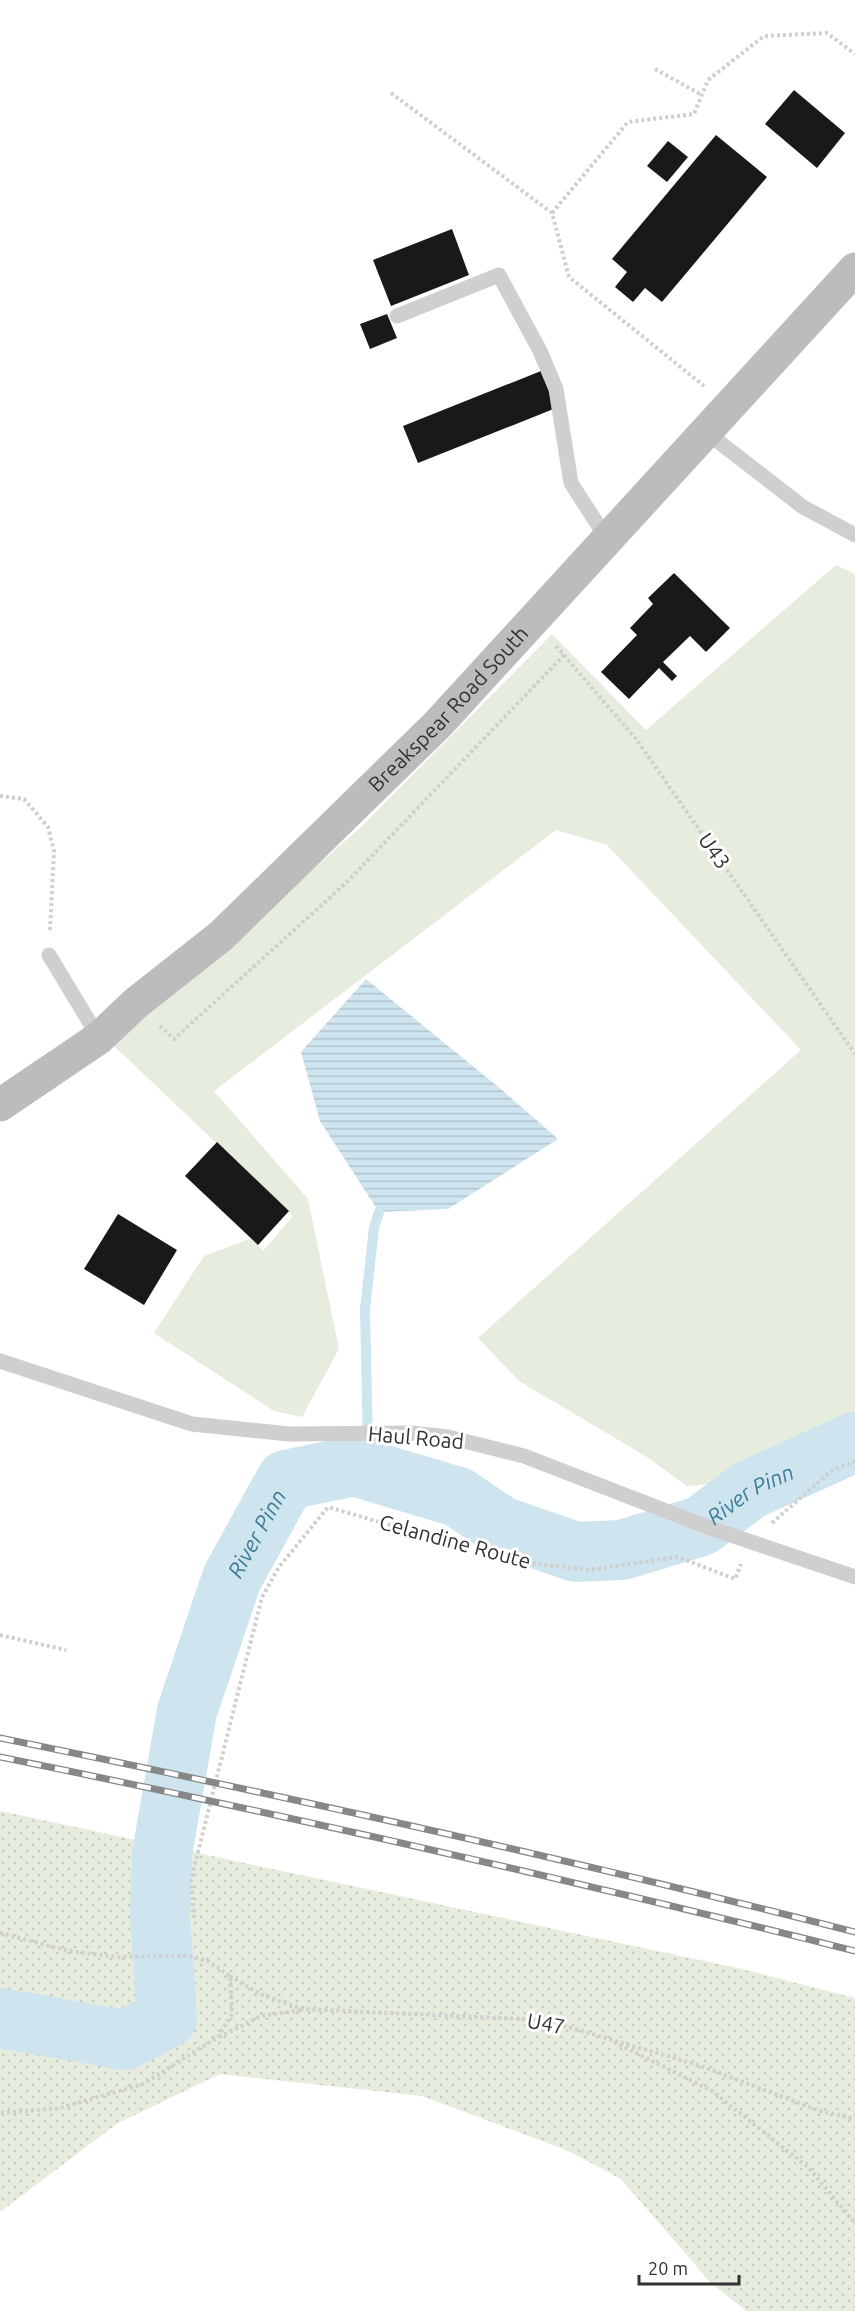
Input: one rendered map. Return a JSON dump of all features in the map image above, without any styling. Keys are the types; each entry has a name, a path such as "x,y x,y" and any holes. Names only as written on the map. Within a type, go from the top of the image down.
{"street":[{"name":"Breakspear Road South","path":"0,1106 99,1038 136,1003 221,936 438,724 855,269"}],"lane":[{"path":"398,316 499,275 540,351 556,389 572,483 607,539"},
{"path":"706,432 803,507 855,535"},
{"path":"48,955 99,1038"},
{"name":"Haul Road","path":"0,1360 192,1424 289,1434 411,1433 448,1437 524,1456 710,1528 855,1577"}],"path":[{"path":"552,213 628,122 694,114 708,80 764,36 827,33 855,54"},
{"path":"655,69 702,95"},
{"path":"391,93 552,213 569,277 729,406"},
{"name":"U43","path":"136,1003 174,1039 346,883 564,656 636,739 855,1054"},
{"path":"0,796 24,799 48,827 54,851 48,955"},
{"name":"Celandine Route","path":"194,1918 191,1880 262,1597 279,1568 328,1507 513,1561 589,1570 678,1557 735,1579 750,1542 830,1472 855,1461"},
{"path":"0,1635 66,1650"},
{"path":"0,1933 69,1951 117,1958 188,1956 208,1961 231,1976 232,2014 218,2037"},
{"name":"U47","path":"231,1976 261,1994 302,2010 544,2020 698,2066 820,2111 855,2119"},
{"path":"0,2113 60,2108 143,2084 218,2037 261,2016 302,2010"},
{"path":"605,2038 712,2091 808,2168 855,2223"}],"shaded area":[{"path":"836,565 855,574 855,1430 789,1462 745,1480 687,1486 647,1457 519,1381 478,1338 801,1050 607,845 556,830 214,1091 308,1199 339,1349 302,1417 274,1411 154,1333 204,1256 252,1238 263,1251 293,1216 112,1044 360,828 552,634 646,730"},
{"path":"0,1811 742,1969 855,1998 855,2311 746,2311 710,2282 621,2179 571,2152 422,2096 220,2074 118,2123 0,2212"}],"water":[{"path":"366,979 558,1139 448,1209 379,1212 320,1121 301,1052"}],"building":[{"path":"794,90 845,133 817,168 765,124"},
{"path":"716,135 767,177 662,302 645,288 633,302 615,287 627,272 612,259"},
{"path":"668,141 688,157 667,182 647,166"},
{"path":"452,229 469,275 391,306 373,260"},
{"path":"387,314 397,338 370,349 360,324"},
{"path":"541,371 556,408 418,463 403,426"},
{"path":"674,573 730,628 706,652 690,636 663,662 677,676 672,681 659,668 629,699 601,672 637,635 630,628 653,604 648,598"},
{"path":"217,1142 289,1211 258,1245 185,1176"},
{"path":"118,1214 177,1250 144,1305 84,1269"}],"waterway":[{"path":"354,1466 368,1446 365,1309 374,1228 379,1212"},
{"name":"River Pinn","path":"0,2018 125,2040 167,2018 160,1916 162,1854 187,1711 232,1578 286,1480 354,1466 458,1497 501,1526 576,1552 622,1550 701,1526 749,1490 855,1442"}],"railway":[{"path":"0,1738 429,1830 642,1879 855,1932"},
{"path":"0,1757 428,1849 855,1951"}]}
